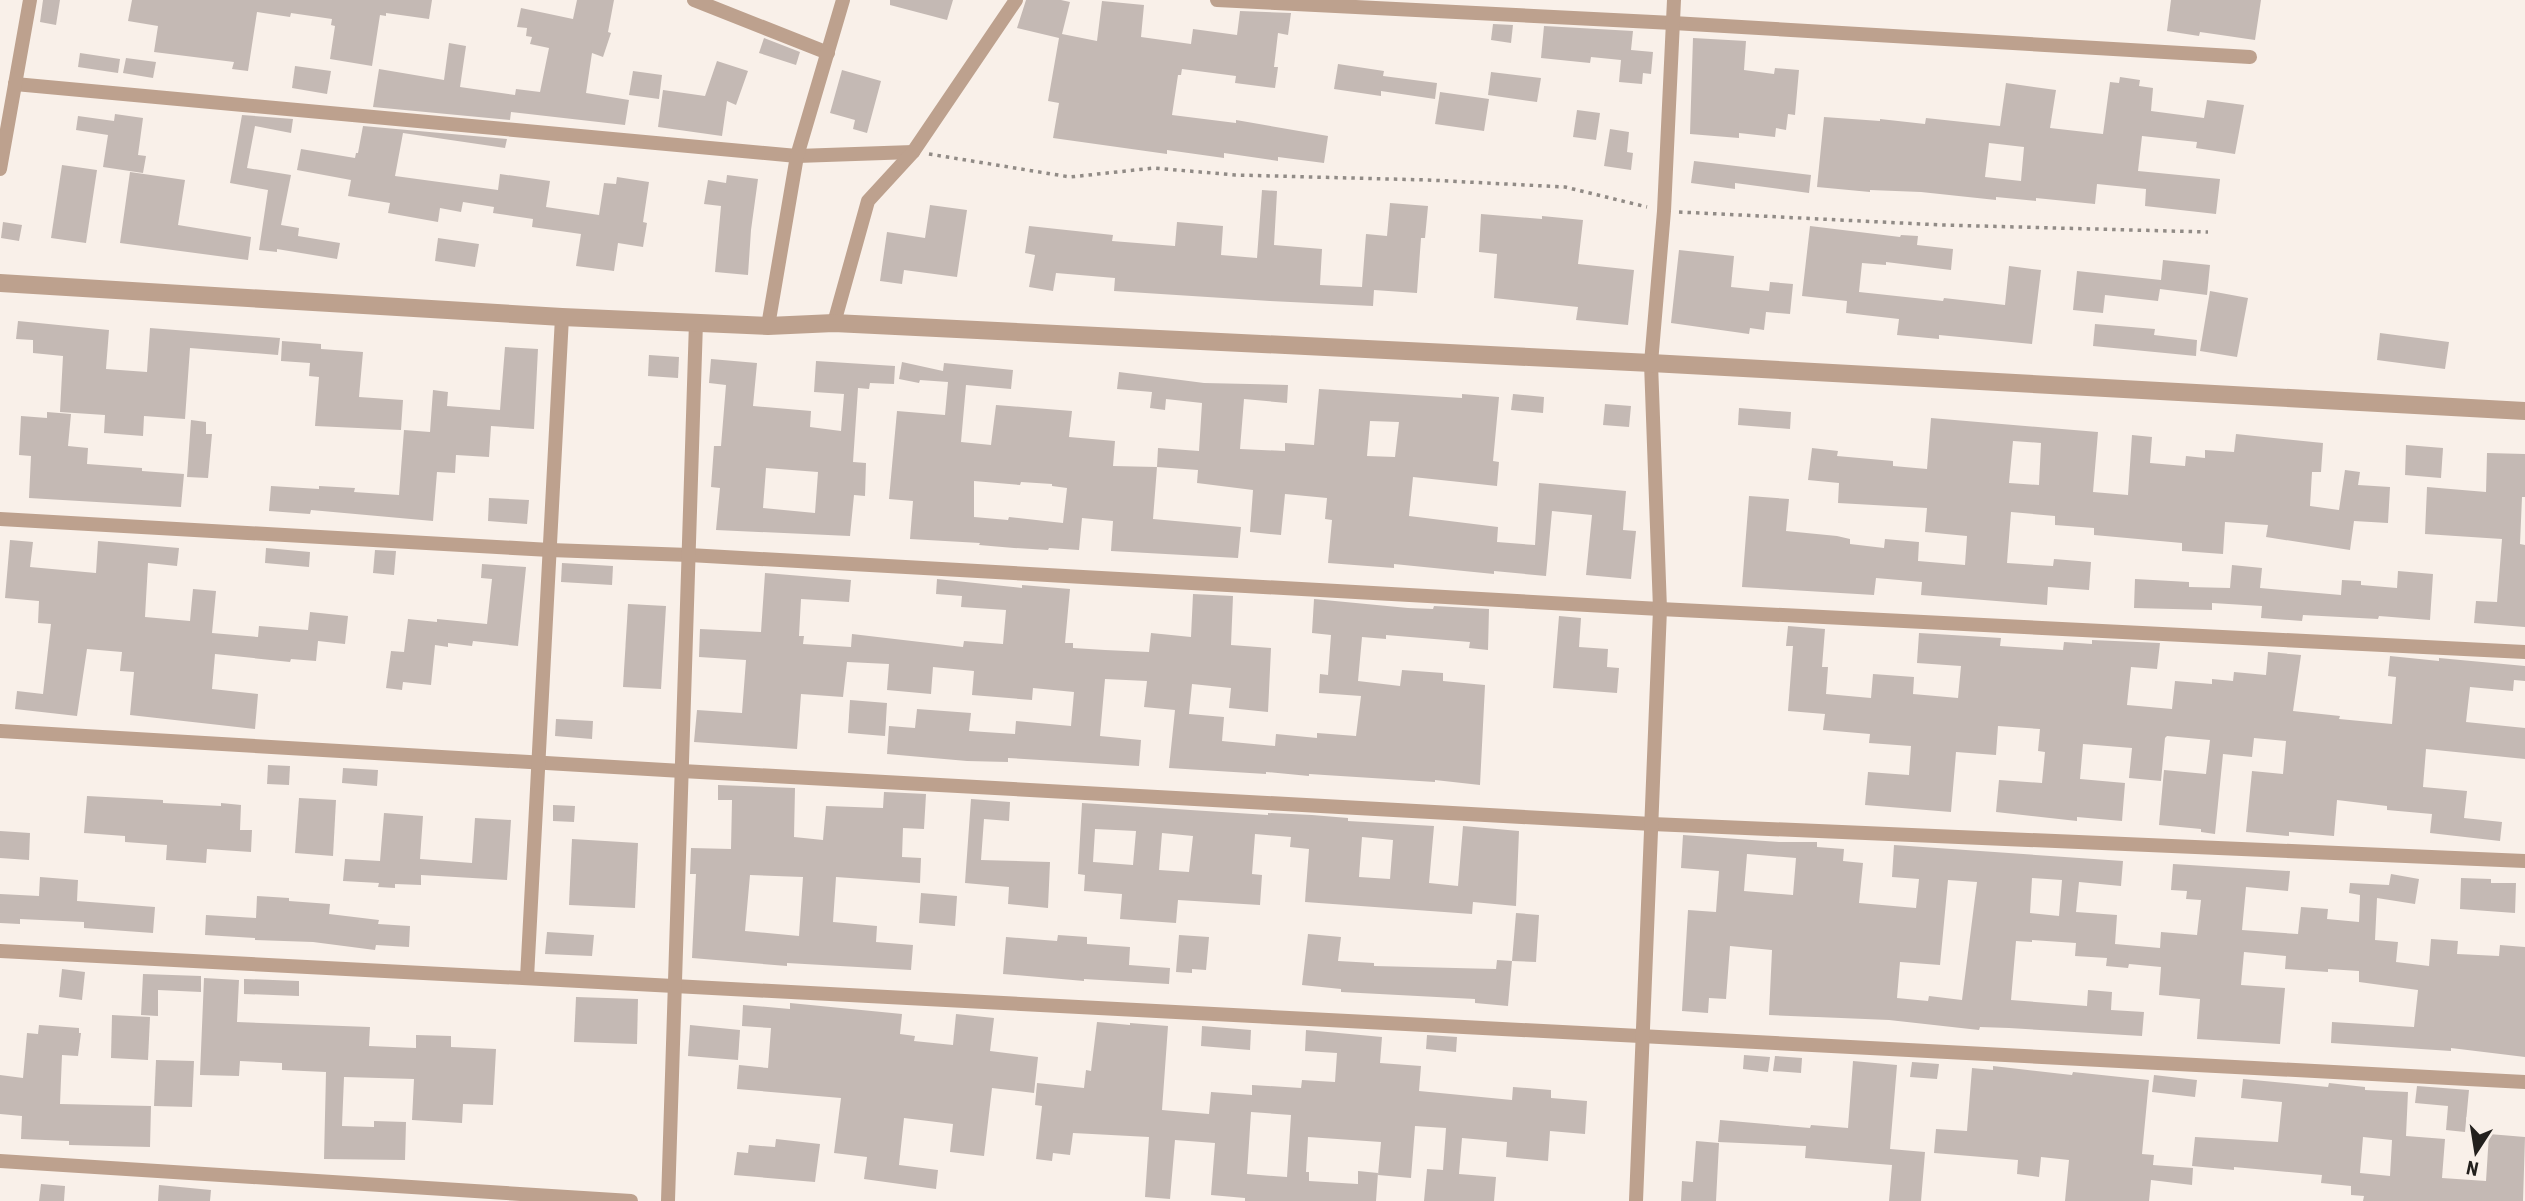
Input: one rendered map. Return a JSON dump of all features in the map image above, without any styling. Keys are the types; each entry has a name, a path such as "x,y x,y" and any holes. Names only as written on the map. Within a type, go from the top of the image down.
{"street":[{"path":"0,169 3,132 15,84 27,0"},
{"path":"694,0 828,52"},
{"path":"768,326 797,156 844,0"},
{"path":"834,323 868,201 913,152 1016,0"},
{"path":"1217,0 1673,23 2250,57"},
{"path":"1636,1201 1660,609 1651,363 1664,211 1674,0"},
{"path":"15,84 797,156 913,152"},
{"path":"0,283 562,317 768,326 834,323 1651,363 2525,411"},
{"path":"527,978 562,317"},
{"path":"668,1201 696,322"},
{"path":"0,519 1660,609 2525,652"},
{"path":"0,731 1651,824 2525,861"},
{"path":"0,951 2525,1082"},
{"path":"0,1161 631,1201"}],"path":[{"path":"913,152 1070,177 1154,168 1235,175 1565,187 1664,211 1942,225 2208,232"}],"building":[{"path":"43,0 60,0 56,25 40,22"},
{"path":"132,0 432,0 429,19 386,13 386,16 380,15 372,66 330,59 335,26 331,25 332,19 291,13 290,17 257,12 248,71 232,69 234,62 154,52 158,26 128,21"},
{"path":"577,0 614,0 608,32 611,33 603,57 592,53 586,93 629,100 625,125 511,112 510,120 373,107 379,69 444,80 449,43 466,46 460,87 515,95 516,89 540,92 549,48 530,44 532,37 526,36 527,28 517,27 521,8 573,19"},
{"path":"890,0 953,0 947,20 890,5"},
{"path":"1026,0 1070,2 1062,34 1097,41 1102,1 1144,5 1141,37 1191,44 1193,29 1237,35 1240,11 1291,13 1288,35 1278,33 1274,67 1278,67 1275,88 1235,83 1236,76 1182,69 1181,75 1178,75 1172,115 1236,123 1236,120 1328,136 1324,163 1278,157 1278,161 1224,153 1224,158 1167,150 1167,154 1053,138 1059,103 1048,101 1059,38 1017,28"},
{"path":"2171,0 2261,0 2255,40 2200,32 2199,36 2167,31"},
{"path":"1493,24 1513,25 1511,43 1491,40"},
{"path":"1544,26 1633,31 1631,50 1653,52 1651,74 1643,73 1642,84 1619,82 1621,60 1591,57 1590,63 1541,58"},
{"path":"764,38 800,52 796,65 759,53"},
{"path":"1693,38 1746,41 1744,70 1774,74 1775,68 1799,70 1795,115 1788,114 1786,130 1776,128 1775,137 1739,133 1739,138 1690,134"},
{"path":"80,53 120,59 118,73 78,67"},
{"path":"126,58 156,62 153,78 123,73"},
{"path":"717,61 748,71 736,105 727,101 722,136 658,127 663,90 705,96"},
{"path":"1338,64 1384,71 1383,76 1437,83 1435,99 1381,91 1381,96 1334,89"},
{"path":"295,66 331,71 327,94 292,88"},
{"path":"842,70 881,81 867,133 853,129 855,120 830,113"},
{"path":"633,71 662,75 659,99 629,95"},
{"path":"1491,72 1541,78 1537,102 1488,95"},
{"path":"2120,77 2140,80 2139,86 2153,88 2151,111 2204,118 2207,100 2244,105 2235,154 2196,148 2197,142 2142,136 2138,171 2220,179 2216,214 2145,206 2146,189 2097,184 2095,204 2036,198 2036,201 1996,197 1996,200 1921,192 1870,192 1817,187 1824,117 1925,124 1926,118 2000,126 2006,83 2056,90 2050,128 2103,134 2110,82 2119,83","holes":["1989,143 2024,147 2021,181 1985,177"]},
{"path":"1440,92 1489,99 1484,131 1435,124"},
{"path":"1577,110 1600,113 1596,140 1573,137"},
{"path":"115,114 143,118 138,155 146,156 143,173 103,167 108,135 76,130 78,116 114,121"},
{"path":"242,115 293,119 291,133 255,126 247,168 291,175 281,225 299,228 298,236 340,243 337,259 277,249 277,252 259,250 268,190 230,183"},
{"path":"363,126 507,139 505,148 403,133 395,176 498,190 500,174 550,181 546,207 599,215 604,183 616,184 617,177 649,182 643,222 647,223 643,247 618,243 614,271 576,266 581,234 532,227 533,219 493,213 494,207 463,202 461,212 440,208 438,222 388,213 390,203 348,196 351,180 297,170 301,149 355,158"},
{"path":"1610,129 1629,132 1627,152 1633,153 1631,170 1604,166"},
{"path":"1694,161 1811,175 1809,193 1735,183 1735,189 1691,183"},
{"path":"62,165 97,170 86,243 51,238"},
{"path":"130,172 185,180 178,225 251,237 248,260 120,243"},
{"path":"727,175 758,179 748,275 715,272 721,206 704,204 708,180 726,183"},
{"path":"1262,190 1277,191 1274,245 1322,249 1320,285 1362,287 1366,234 1387,236 1390,203 1428,206 1425,238 1421,238 1417,293 1374,290 1373,306 1270,301 1114,291 1115,278 1056,273 1053,291 1029,287 1035,255 1025,253 1029,226 1113,235 1112,241 1175,246 1177,222 1223,226 1221,255 1257,258"},
{"path":"930,205 967,210 957,277 904,270 902,284 880,281 887,232 925,238"},
{"path":"1481,214 1583,220 1578,264 1634,270 1628,325 1576,320 1578,307 1494,298 1497,254 1479,252"},
{"path":"3,222 22,225 19,241 1,238"},
{"path":"1810,226 1900,237 1918,236 1917,245 1953,249 1951,270 1886,262 1886,265 1862,263 1859,292 2005,305 2009,266 2041,270 2032,344 1939,335 1939,339 1897,335 1899,319 1846,313 1847,301 1802,296"},
{"path":"438,238 479,244 475,267 435,261"},
{"path":"1679,250 1734,256 1731,287 1769,291 1770,282 1793,284 1790,314 1766,312 1764,330 1750,328 1749,334 1671,323"},
{"path":"2163,260 2210,265 2207,295 2160,289 2158,301 2105,295 2103,313 2073,310 2077,271 2161,280"},
{"path":"2210,291 2248,298 2237,357 2200,351"},
{"path":"18,321 109,330 106,369 147,372 150,328 280,338 278,355 190,348 185,419 144,416 143,436 104,433 105,415 60,412 63,356 33,353 33,340 16,339"},
{"path":"2095,324 2155,329 2154,335 2197,340 2196,356 2093,346"},
{"path":"2380,333 2449,342 2445,369 2377,360"},
{"path":"282,341 321,344 321,349 363,352 359,397 403,400 401,430 315,426 319,377 309,376 310,363 281,361"},
{"path":"505,347 538,349 534,429 491,426 489,457 456,455 455,473 437,472 433,521 311,510 310,514 269,511 271,486 355,488 354,492 399,495 404,430 430,432 433,390 448,392 447,406 500,410"},
{"path":"649,355 679,357 678,378 648,376"},
{"path":"711,359 757,363 753,406 811,411 810,427 841,431 844,394 814,392 816,361 895,366 894,384 870,383 869,389 858,388 853,462 866,463 865,496 854,495 850,536 716,530 720,488 711,487 714,446 721,446 726,385 709,383","holes":["766,468 818,472 815,513 763,508"]},
{"path":"902,362 943,371 944,363 1013,370 1011,389 966,385 961,442 991,445 996,405 1072,411 1069,437 1115,441 1113,466 1157,467 1153,519 1241,527 1238,558 1111,551 1113,521 1082,518 1079,550 1014,548 910,539 913,501 889,499 897,411 945,415 948,382 920,380 919,383 899,379","holes":["974,481 1020,485 1021,482 1067,488 1063,523 1009,517 1008,520 974,517"]},
{"path":"1119,372 1204,383 1288,385 1287,403 1244,399 1240,449 1285,451 1285,443 1314,445 1319,389 1462,398 1462,394 1499,397 1493,461 1499,462 1497,486 1413,477 1409,516 1498,527 1497,542 1535,545 1539,483 1626,491 1623,530 1636,531 1631,579 1586,575 1592,515 1552,511 1546,576 1394,564 1394,568 1328,563 1332,520 1325,519 1327,498 1285,494 1281,535 1250,532 1253,490 1197,483 1198,470 1157,467 1158,448 1199,451 1202,403 1166,399 1165,410 1150,408 1152,392 1117,389","holes":["1370,421 1399,422 1395,457 1367,456"]},
{"path":"1513,394 1544,397 1543,413 1511,410"},
{"path":"1605,404 1631,406 1629,427 1603,425"},
{"path":"1739,408 1791,412 1790,429 1738,425"},
{"path":"47,412 71,414 68,446 88,448 87,464 184,474 181,507 29,498 31,456 19,455 21,416 47,418"},
{"path":"1931,418 2098,432 2093,492 2128,495 2132,435 2152,437 2150,463 2185,466 2186,456 2205,458 2205,450 2234,452 2236,434 2323,443 2321,472 2312,472 2310,506 2339,510 2345,470 2360,472 2358,485 2390,487 2388,523 2354,521 2350,550 2266,537 2268,525 2225,522 2223,554 2182,551 2182,543 2094,535 2094,528 2055,525 2055,516 2011,512 2007,563 2053,566 2054,559 2091,562 2089,590 2048,587 2047,605 1921,595 1922,582 1876,578 1874,595 1742,587 1749,496 1789,499 1786,531 1837,536 1850,539 1850,544 1884,548 1885,539 1919,542 1918,561 1965,565 1967,536 1925,532 1927,508 1838,503 1839,483 1808,480 1812,448 1838,451 1837,456 1893,461 1893,466 1927,469","holes":["2013,441 2041,443 2039,485 2009,483"]},
{"path":"191,420 206,422 206,434 212,434 208,478 187,477"},
{"path":"2406,445 2443,448 2441,478 2405,475"},
{"path":"2487,453 2525,454 2525,497 2522,497 2520,544 2525,545 2525,627 2474,623 2476,601 2497,602 2502,539 2425,534 2427,487 2486,492"},
{"path":"489,498 529,500 527,524 488,521"},
{"path":"10,540 33,542 30,567 96,573 98,541 179,548 177,566 148,563 145,617 190,621 193,589 216,591 212,633 258,637 259,626 308,630 310,612 348,616 345,644 318,641 316,661 291,659 290,662 215,654 212,689 258,694 255,729 130,715 134,672 120,671 122,652 87,649 77,716 15,709 17,691 43,694 51,624 38,623 39,601 5,598"},
{"path":"266,548 310,552 309,567 265,563"},
{"path":"375,550 396,551 394,575 373,573"},
{"path":"562,563 613,566 612,585 561,582"},
{"path":"482,564 526,567 518,646 473,641 472,646 448,643 448,647 435,645 431,685 403,682 402,690 386,688 391,651 404,652 408,619 487,624 492,579 481,578"},
{"path":"2232,565 2262,568 2260,588 2341,595 2342,580 2361,581 2361,585 2397,588 2398,571 2433,574 2430,620 2303,615 2302,621 2261,618 2262,606 2212,603 2212,610 2134,608 2135,579 2189,582 2189,587 2230,588"},
{"path":"765,573 851,580 849,602 801,599 799,636 804,636 803,644 851,647 852,634 963,647 964,641 1003,644 1006,610 961,607 962,596 936,594 937,579 1022,588 1022,585 1070,589 1065,643 1073,643 1073,648 1105,650 1149,652 1151,633 1191,637 1193,594 1233,596 1231,645 1271,648 1268,712 1229,708 1231,688 1192,684 1189,714 1224,717 1222,741 1275,746 1276,734 1317,738 1317,733 1356,736 1361,696 1319,693 1320,674 1328,675 1331,635 1312,633 1314,599 1408,608 1433,609 1434,606 1489,609 1488,650 1469,648 1470,642 1386,635 1386,639 1362,637 1358,681 1400,686 1402,670 1443,673 1443,681 1485,685 1480,785 1435,780 1169,768 1175,710 1144,707 1147,681 1105,679 1100,736 1141,740 1139,766 1008,758 1008,762 967,761 887,754 889,726 915,728 917,709 971,713 969,731 1015,734 1016,721 1071,726 1074,692 1033,688 1032,700 972,695 974,671 933,667 931,694 887,690 889,664 847,662 843,697 801,694 797,749 694,742 697,710 742,713 746,660 699,657 700,629 761,632"},
{"path":"628,604 666,606 661,689 623,687"},
{"path":"1559,616 1581,618 1579,647 1608,649 1607,667 1619,668 1617,693 1553,688"},
{"path":"1788,626 1825,629 1822,667 1828,667 1826,694 1871,698 1873,674 1914,677 1913,694 1958,698 1961,666 1917,663 1919,633 2001,638 2000,646 2063,650 2064,642 2092,644 2092,640 2160,643 2157,669 2131,667 2127,705 2172,709 2175,681 2212,684 2212,679 2233,681 2234,672 2266,675 2268,652 2301,655 2293,711 2392,724 2396,677 2388,676 2390,656 2525,666 2525,681 2514,680 2513,691 2470,687 2466,722 2525,728 2525,759 2426,749 2423,787 2467,791 2464,818 2502,822 2500,841 2430,833 2432,814 2387,810 2387,806 2337,800 2334,836 2246,832 2252,771 2283,774 2286,741 2254,738 2252,757 2223,754 2215,834 2201,832 2201,829 2159,825 2164,770 2206,774 2210,740 2167,736 2161,781 2129,778 2132,748 2083,744 2080,779 2125,783 2122,821 2077,817 2077,821 1996,812 1999,780 2042,783 2045,752 2038,751 2040,729 1998,726 1996,755 1956,752 1951,812 1865,805 1868,772 1909,775 1911,746 1869,743 1870,734 1823,730 1825,714 1788,711 1793,646 1786,646"},
{"path":"850,700 887,703 885,736 848,733"},
{"path":"556,719 593,721 592,739 555,736"},
{"path":"268,765 290,766 289,785 267,784"},
{"path":"343,768 378,770 377,786 342,783"},
{"path":"718,785 795,788 794,837 823,840 826,806 883,808 884,792 926,794 924,829 903,828 902,857 921,858 920,883 836,877 833,922 877,926 876,942 913,945 911,970 787,963 787,966 692,958 696,874 690,874 691,848 731,849 732,800 718,800","holes":["750,875 803,877 799,936 745,931"]},
{"path":"87,796 163,800 163,803 241,805 240,830 252,830 251,852 207,849 206,863 166,860 167,845 125,842 125,836 84,833"},
{"path":"299,798 336,800 333,856 295,853"},
{"path":"971,799 1010,802 1009,821 984,819 981,860 1050,862 1048,908 1008,904 1009,887 965,883"},
{"path":"1082,803 1268,815 1312,815 1348,818 1348,821 1434,826 1429,883 1458,886 1463,826 1519,831 1516,906 1473,902 1472,914 1305,902 1309,849 1290,847 1291,837 1255,834 1252,874 1262,875 1260,905 1178,900 1176,923 1120,919 1122,894 1084,891 1085,875 1078,874","holes":["1095,829 1136,831 1133,865 1093,862","1162,833 1193,836 1189,872 1159,870","1362,837 1393,840 1390,879 1359,877"]},
{"path":"553,805 575,806 574,822 553,821"},
{"path":"384,813 423,816 420,859 472,863 475,818 511,820 507,880 421,875 421,885 395,884 395,888 378,887 379,883 343,881 345,859 380,861"},
{"path":"0,831 30,833 29,860 0,858"},
{"path":"1683,835 1817,842 1817,847 1844,849 1843,861 1863,863 1859,903 1916,908 1919,879 1892,877 1894,845 2123,861 2121,886 2079,882 2076,912 2117,915 2115,944 2160,948 2161,932 2197,935 2201,900 2186,899 2187,891 2171,890 2173,864 2290,871 2288,891 2246,887 2242,930 2298,934 2301,907 2328,909 2327,919 2359,922 2360,895 2349,893 2350,883 2389,885 2391,874 2419,879 2415,904 2377,898 2375,940 2398,942 2396,962 2429,966 2431,939 2458,941 2457,954 2499,956 2500,945 2525,947 2525,1057 2451,1048 2451,1051 2331,1043 2332,1022 2414,1027 2418,990 2359,982 2359,971 2285,969 2286,956 2244,952 2241,985 2285,988 2280,1044 2197,1039 2200,999 2159,995 2161,967 2129,964 2128,968 2106,966 2107,958 2075,956 2076,943 2032,940 2016,941 2011,1000 2087,1006 2088,990 2112,992 2111,1010 2144,1012 2142,1036 2009,1028 1980,1027 1979,1030 1889,1020 1769,1015 1772,950 1730,946 1726,999 1709,998 1708,1013 1682,1011 1688,910 1716,912 1719,871 1681,868","holes":["1747,854 1796,858 1793,895 1744,891","2032,878 2062,880 2059,916 2030,913","1948,880 1977,882 1962,1000 1929,996 1928,1001 1897,998 1900,962 1940,965"]},
{"path":"572,839 638,843 635,908 569,905"},
{"path":"40,877 78,880 77,901 155,907 153,933 84,928 84,922 20,919 20,924 0,923 0,894 39,896"},
{"path":"2461,878 2491,879 2491,883 2516,883 2515,913 2460,909"},
{"path":"921,893 957,896 955,926 919,923"},
{"path":"257,896 330,904 329,914 379,920 378,924 410,926 409,947 376,945 375,950 313,942 205,935 206,915 256,918"},
{"path":"1516,913 1539,915 1536,962 1512,961"},
{"path":"547,932 594,935 592,956 545,954"},
{"path":"1308,934 1341,937 1338,961 1374,963 1374,966 1496,969 1497,960 1512,961 1508,1006 1475,1003 1475,999 1341,992 1341,989 1302,985"},
{"path":"1058,935 1087,937 1087,944 1130,947 1129,965 1170,968 1169,984 1084,981 1003,974 1006,937 1057,941"},
{"path":"1179,935 1209,937 1206,970 1176,972"},
{"path":"62,969 85,972 82,1000 59,997"},
{"path":"143,974 201,976 201,992 158,990 158,1016 141,1015"},
{"path":"204,978 239,980 237,1022 370,1027 369,1046 416,1048 416,1035 451,1036 451,1047 496,1049 493,1105 463,1104 462,1123 412,1120 414,1079 344,1077 342,1126 374,1127 374,1121 406,1122 405,1160 324,1159 326,1072 282,1070 282,1063 240,1061 239,1076 200,1075"},
{"path":"244,979 299,981 299,996 244,994"},
{"path":"576,997 638,999 637,1044 574,1042"},
{"path":"790,1003 902,1014 900,1034 915,1036 914,1041 953,1045 956,1014 994,1018 990,1051 1038,1057 1034,1093 992,1088 984,1156 950,1152 953,1124 904,1118 899,1165 938,1170 936,1189 864,1179 867,1157 834,1153 841,1098 737,1089 739,1065 768,1068 771,1028 742,1026 743,1005 790,1009"},
{"path":"112,1015 150,1017 148,1060 111,1058"},
{"path":"1097,1022 1168,1026 1162,1110 1209,1114 1211,1092 1252,1095 1252,1085 1301,1088 1302,1080 1335,1082 1337,1053 1305,1051 1306,1030 1382,1037 1380,1063 1421,1066 1419,1091 1512,1100 1513,1087 1551,1090 1551,1098 1587,1101 1585,1134 1550,1131 1548,1161 1506,1157 1507,1142 1462,1138 1459,1174 1496,1177 1494,1201 1424,1201 1427,1169 1443,1170 1446,1128 1415,1126 1411,1178 1378,1175 1381,1142 1308,1137 1306,1172 1309,1172 1309,1181 1358,1184 1358,1171 1378,1173 1376,1201 1245,1201 1245,1198 1211,1195 1215,1143 1175,1140 1170,1199 1145,1197 1149,1137 1073,1133 1070,1155 1053,1153 1052,1161 1036,1159 1042,1106 1035,1105 1037,1083 1084,1088 1086,1070 1091,1071","holes":["1251,1112 1291,1115 1287,1177 1247,1174"]},
{"path":"39,1025 79,1028 81,1033 78,1056 62,1055 60,1104 151,1106 150,1147 69,1145 69,1141 21,1139 22,1116 0,1114 0,1075 23,1078 27,1033 38,1034"},
{"path":"690,1025 740,1030 738,1060 688,1056"},
{"path":"1202,1026 1251,1030 1250,1050 1201,1046"},
{"path":"1427,1035 1457,1037 1456,1052 1426,1049"},
{"path":"1744,1055 1770,1057 1768,1072 1743,1069"},
{"path":"1775,1056 1802,1058 1801,1073 1773,1071"},
{"path":"156,1060 194,1061 192,1107 154,1106"},
{"path":"1853,1061 1897,1065 1890,1149 1925,1152 1921,1201 1889,1201 1892,1165 1805,1158 1806,1146 1718,1142 1720,1120 1810,1128 1811,1125 1848,1128"},
{"path":"1912,1062 1939,1064 1937,1079 1910,1077"},
{"path":"1993,1066 2149,1080 2142,1154 2154,1155 2153,1165 2193,1168 2192,1185 2151,1180 2149,1201 2065,1201 2069,1160 2041,1157 2039,1177 2017,1174 2018,1160 1934,1153 1936,1129 1967,1131 1972,1068 1993,1070"},
{"path":"2154,1075 2197,1080 2195,1097 2152,1092"},
{"path":"2243,1079 2328,1087 2329,1083 2365,1087 2365,1090 2408,1092 2406,1136 2445,1139 2442,1178 2486,1181 2489,1134 2525,1137 2523,1201 2363,1201 2364,1196 2351,1195 2351,1186 2321,1183 2322,1175 2192,1166 2195,1137 2278,1142 2282,1102 2241,1098","holes":["2363,1137 2392,1140 2390,1176 2360,1173"]},
{"path":"2417,1086 2469,1090 2465,1132 2446,1130 2448,1106 2415,1103"},
{"path":"776,1139 820,1144 815,1182 734,1175 737,1152 748,1153 749,1145 775,1147"},
{"path":"1696,1141 1719,1143 1716,1201 1681,1201 1682,1181 1693,1182"},
{"path":"41,1184 65,1186 64,1201 39,1201"},
{"path":"159,1185 211,1190 210,1201 158,1201"}]}
